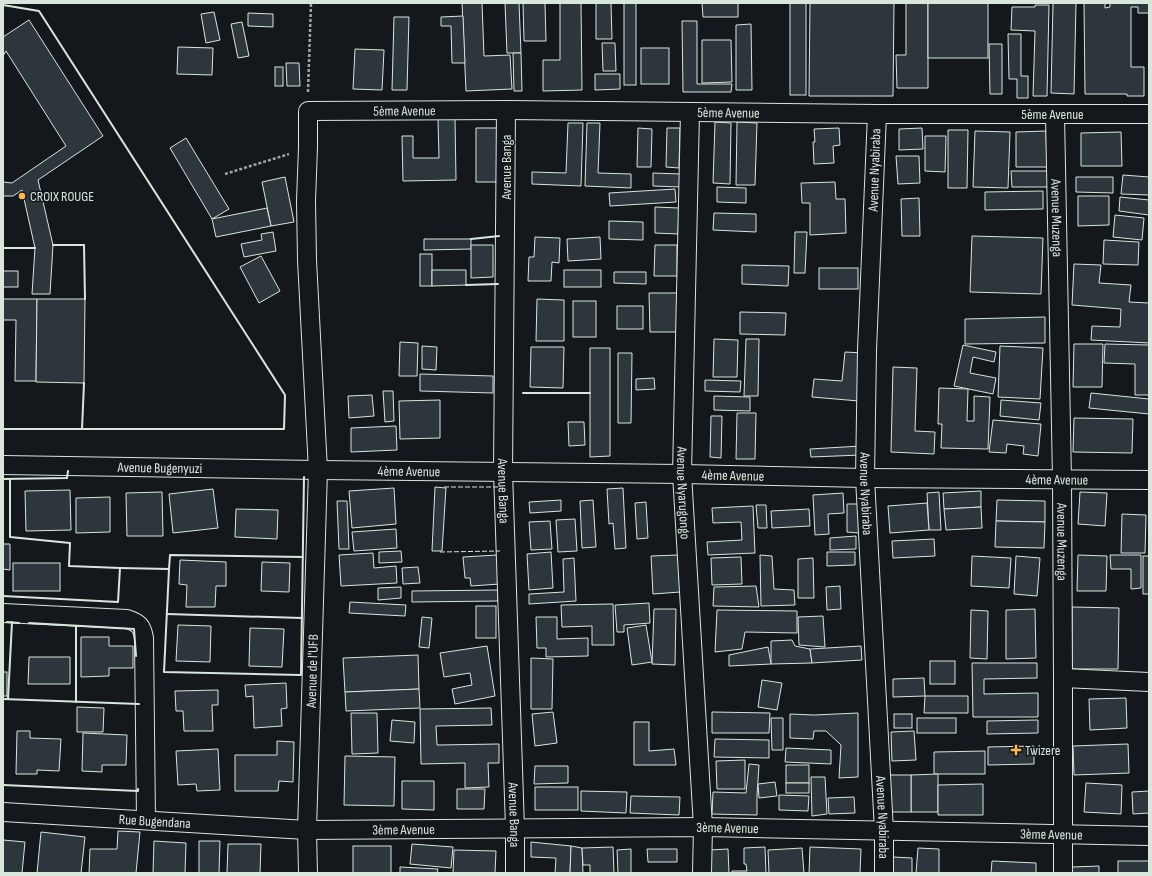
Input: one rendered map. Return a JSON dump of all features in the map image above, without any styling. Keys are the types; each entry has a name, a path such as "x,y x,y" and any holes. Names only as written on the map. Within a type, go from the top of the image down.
{"street":[{"name":"5ème Avenue","path":"308,111 506,110 876,114 1149,114"},
{"name":"Avenue Banga","path":"506,110 504,472 516,828 515,873"},
{"name":"Avenue de l'UFB","path":"308,111 306,201 307,260 318,470 307,830 308,873"},
{"name":"Avenue Nyarugongo","path":"690,112 682,474 703,827 702,873"},
{"name":"Avenue Nyabiraba","path":"876,114 866,350 865,478 884,831 884,873"},
{"name":"Avenue Muzenga","path":"1055,114 1062,479 1063,873"},
{"name":"Avenue Bugenyuzi","path":"3,465 318,470"},
{"name":"4ème Avenue","path":"318,470 682,474 865,478 1149,480"},
{"path":"3,613 127,619 137,622 142,629 144,638 146,820"},
{"path":"1063,678 1149,682"},
{"name":"Rue Bugendana","path":"3,812 307,830"},
{"name":"3ème Avenue","path":"307,830 703,827 1149,836"}],"path":[{"path":"308,111 311,3"},
{"path":"225,174 308,147"}],"building":[{"path":"462,3 482,3 484,56 510,55 512,89 466,91"},
{"path":"505,3 519,3 521,53 507,53"},
{"path":"523,3 545,3 546,41 524,41"},
{"path":"560,3 581,3 582,90 543,91 543,60 560,60"},
{"path":"596,3 611,3 612,39 596,39"},
{"path":"624,3 636,3 636,85 624,85"},
{"path":"702,3 738,3 738,17 703,17"},
{"path":"790,3 806,3 806,95 790,95"},
{"path":"810,3 894,3 893,96 809,96"},
{"path":"906,3 928,3 928,88 897,88 896,55 906,55"},
{"path":"928,3 988,3 988,58 928,58"},
{"path":"1053,3 1076,3 1074,94 1051,93"},
{"path":"1084,3 1105,3 1105,8 1110,7 1110,3 1149,3 1149,13 1138,13 1138,7 1131,7 1131,67 1144,67 1144,96 1127,96 1127,94 1085,94"},
{"path":"1035,5 1049,5 1047,96 1033,96 1035,31 1011,30 1012,7 1035,7"},
{"path":"214,12 220,40 206,43 201,14"},
{"path":"248,13 273,14 273,27 248,26"},
{"path":"463,16 465,63 452,63 451,26 441,26 441,17"},
{"path":"394,17 409,17 407,90 392,90"},
{"path":"29,20 103,136 38,180 53,245 50,294 32,294 35,248 22,190 13,196 3,196 3,182 12,183 66,146 6,51 3,56 3,37"},
{"path":"682,21 697,21 697,84 732,84 731,92 683,92"},
{"path":"242,22 249,56 238,58 231,24"},
{"path":"751,24 752,90 736,90 736,25"},
{"path":"1008,34 1021,34 1021,76 1028,76 1028,98 1017,98 1017,79 1009,79"},
{"path":"702,40 731,40 732,82 702,83"},
{"path":"602,43 615,43 616,71 603,71"},
{"path":"989,44 1002,44 1002,94 990,94"},
{"path":"178,47 213,48 212,75 177,74"},
{"path":"641,48 669,48 669,84 641,84"},
{"path":"355,49 384,50 382,90 353,89"},
{"path":"513,53 521,53 522,91 514,91"},
{"path":"286,63 299,63 300,86 287,86"},
{"path":"275,67 283,67 283,86 275,86"},
{"path":"595,74 620,74 620,89 595,90"},
{"path":"455,118 456,180 403,181 402,136 413,136 413,158 439,158 438,119"},
{"path":"715,122 731,123 730,184 713,183"},
{"path":"737,122 757,123 755,185 736,185"},
{"path":"568,123 583,123 581,186 532,184 532,172 566,173"},
{"path":"587,123 600,123 598,173 631,174 631,188 585,186"},
{"path":"476,128 501,128 502,182 476,182"},
{"path":"638,128 652,129 651,167 637,167"},
{"path":"667,128 680,128 679,168 666,167"},
{"path":"839,128 840,145 833,146 834,163 814,164 814,129"},
{"path":"922,128 923,149 899,150 899,129"},
{"path":"948,130 968,130 967,188 948,188"},
{"path":"975,131 1010,132 1008,188 973,187"},
{"path":"1046,131 1047,167 1016,167 1016,132"},
{"path":"1121,132 1122,166 1081,166 1081,133"},
{"path":"925,136 946,136 945,172 925,171"},
{"path":"186,138 229,209 212,219 170,148"},
{"path":"896,156 919,156 920,183 898,184"},
{"path":"1011,171 1052,171 1052,187 1012,187"},
{"path":"653,173 681,174 681,187 653,186"},
{"path":"1123,175 1149,177 1149,195 1121,194"},
{"path":"285,177 294,222 271,226 262,182"},
{"path":"1076,177 1113,177 1113,193 1076,192"},
{"path":"835,182 836,199 845,199 846,233 810,235 810,203 802,203 801,183"},
{"path":"717,187 746,188 746,203 717,202"},
{"path":"675,189 676,202 610,206 609,193"},
{"path":"1043,191 1043,209 985,210 985,192"},
{"path":"1078,196 1109,196 1109,225 1078,226"},
{"path":"1120,197 1149,200 1149,215 1119,211"},
{"path":"919,198 920,236 902,236 901,199"},
{"path":"655,207 679,208 678,234 655,233"},
{"path":"267,208 271,226 216,237 212,219"},
{"path":"714,213 756,214 756,232 713,230"},
{"path":"1115,215 1144,218 1142,240 1113,237"},
{"path":"609,221 643,222 643,240 609,239"},
{"path":"273,232 276,251 244,257 241,244 262,240 261,234"},
{"path":"795,232 807,232 805,273 794,273"},
{"path":"972,236 1043,238 1041,294 970,292"},
{"path":"535,237 560,238 559,263 552,262 551,281 528,281 529,257 534,257"},
{"path":"600,237 601,259 568,261 567,239"},
{"path":"424,239 471,239 471,249 424,250"},
{"path":"1104,240 1139,242 1138,265 1103,264"},
{"path":"471,245 493,245 493,277 471,278"},
{"path":"655,245 677,245 677,276 654,276"},
{"path":"420,254 432,254 432,286 420,286"},
{"path":"261,256 280,291 259,303 240,267"},
{"path":"1074,264 1101,265 1099,283 1131,285 1129,302 1149,303 1149,343 1091,340 1092,326 1120,327 1121,309 1072,305"},
{"path":"742,265 789,266 788,286 742,284"},
{"path":"819,268 858,268 858,289 819,289"},
{"path":"432,270 466,270 466,285 432,286"},
{"path":"564,270 601,270 601,287 564,287"},
{"path":"3,271 18,271 18,287 3,287"},
{"path":"614,272 646,272 646,284 614,283"},
{"path":"649,293 677,293 677,332 650,332"},
{"path":"3,299 37,299 36,381 15,381 16,320 3,320"},
{"path":"37,299 85,299 84,383 36,382"},
{"path":"537,299 564,300 564,341 536,341"},
{"path":"573,301 596,301 596,337 573,337"},
{"path":"617,306 643,306 643,329 617,329"},
{"path":"740,312 786,313 785,335 740,334"},
{"path":"1045,317 1045,343 965,344 965,319"},
{"path":"714,339 738,340 737,377 713,377"},
{"path":"746,339 759,339 758,396 744,396"},
{"path":"400,342 418,343 417,376 399,376"},
{"path":"1074,344 1103,344 1102,387 1073,387"},
{"path":"1105,344 1149,345 1149,395 1135,395 1135,364 1104,363"},
{"path":"963,345 996,352 994,362 973,357 970,373 996,378 993,394 954,386"},
{"path":"422,346 437,347 436,370 422,369"},
{"path":"1000,346 1043,348 1040,399 998,397"},
{"path":"531,347 564,347 563,388 530,387"},
{"path":"590,348 610,348 610,456 590,457"},
{"path":"845,352 864,353 859,401 812,397 814,379 842,381"},
{"path":"618,353 632,353 631,423 618,423"},
{"path":"893,367 917,368 915,431 935,432 934,454 891,452"},
{"path":"420,374 493,376 493,393 420,391"},
{"path":"654,378 655,389 636,390 636,379"},
{"path":"705,380 741,381 740,392 705,391"},
{"path":"939,388 968,389 967,421 974,421 974,396 990,397 988,449 941,448 942,424 938,424"},
{"path":"383,391 393,391 394,421 385,422"},
{"path":"1091,393 1149,399 1149,414 1089,408"},
{"path":"372,395 374,416 349,418 348,396"},
{"path":"714,396 750,397 750,411 714,410"},
{"path":"440,400 440,438 400,439 399,401"},
{"path":"1001,400 1041,403 1039,420 1000,416"},
{"path":"737,413 756,413 755,459 736,459"},
{"path":"711,416 722,416 721,458 710,457"},
{"path":"1074,418 1133,419 1132,453 1073,452"},
{"path":"993,420 1041,424 1038,456 1023,454 1024,446 1007,444 1006,453 989,452"},
{"path":"568,422 584,422 585,445 569,446"},
{"path":"396,426 397,450 351,452 351,428"},
{"path":"861,446 861,455 811,457 810,449"},
{"path":"435,487 446,488 442,551 432,551"},
{"path":"394,488 396,524 352,528 349,491"},
{"path":"623,488 626,548 615,549 613,523 609,524 607,489"},
{"path":"213,489 218,528 173,533 169,494"},
{"path":"70,490 71,530 26,531 25,491"},
{"path":"981,491 981,507 944,509 943,493"},
{"path":"162,492 163,536 127,536 126,493"},
{"path":"939,492 941,530 929,530 927,493"},
{"path":"1080,492 1107,493 1105,526 1078,524"},
{"path":"843,493 844,513 828,514 829,534 815,535 813,495"},
{"path":"110,497 110,532 76,533 76,498"},
{"path":"561,500 561,511 530,513 529,502"},
{"path":"593,500 596,547 582,548 580,501"},
{"path":"997,500 1045,501 1045,522 996,521"},
{"path":"337,501 347,501 349,549 339,549"},
{"path":"646,502 648,538 637,539 635,503"},
{"path":"927,503 929,530 890,533 888,506"},
{"path":"847,504 859,504 859,533 847,532"},
{"path":"756,505 766,505 767,528 758,528"},
{"path":"753,506 755,553 708,555 707,542 742,540 741,522 713,523 712,508"},
{"path":"981,507 982,528 946,530 944,509"},
{"path":"236,509 278,510 277,539 235,537"},
{"path":"809,509 810,526 772,528 771,511"},
{"path":"1122,514 1146,515 1145,553 1121,553"},
{"path":"575,519 577,551 558,552 556,520"},
{"path":"550,521 552,549 531,550 529,522"},
{"path":"996,521 1045,522 1044,548 995,547"},
{"path":"396,529 397,548 354,551 352,532"},
{"path":"856,536 856,549 830,550 830,538"},
{"path":"934,539 935,556 893,558 892,541"},
{"path":"3,544 10,544 10,570 3,569"},
{"path":"401,551 402,562 379,563 379,552"},
{"path":"551,552 553,588 529,590 527,554"},
{"path":"827,552 855,552 855,565 827,566"},
{"path":"373,553 374,568 396,566 397,583 341,586 339,555"},
{"path":"497,555 500,584 471,586 470,578 465,578 463,557"},
{"path":"678,555 680,592 653,594 651,556"},
{"path":"760,555 772,556 774,589 794,590 795,605 761,606"},
{"path":"1078,555 1107,556 1106,591 1077,591"},
{"path":"1110,555 1141,555 1141,588 1131,589 1131,569 1111,569"},
{"path":"972,556 1011,558 1009,588 971,586"},
{"path":"1016,556 1040,558 1037,596 1014,594"},
{"path":"1143,556 1149,556 1149,594 1143,594"},
{"path":"741,557 742,584 712,585 711,558"},
{"path":"574,558 576,601 529,604 529,594 564,592 563,559"},
{"path":"813,558 814,598 798,598 798,559"},
{"path":"180,560 226,562 226,586 216,586 215,607 186,607 187,585 179,584"},
{"path":"262,562 290,563 289,592 261,591"},
{"path":"13,563 60,563 60,591 13,591"},
{"path":"418,567 420,583 403,584 402,568"},
{"path":"756,586 759,607 713,606 714,587"},
{"path":"840,586 841,609 827,610 826,587"},
{"path":"401,587 401,598 378,600 378,588"},
{"path":"498,590 498,601 412,602 412,591"},
{"path":"350,602 406,605 405,616 349,613"},
{"path":"649,603 650,623 624,625 624,632 617,632 615,605"},
{"path":"613,604 614,645 592,645 592,626 562,627 561,605"},
{"path":"476,606 496,606 496,638 476,638"},
{"path":"1072,607 1119,608 1118,669 1072,669"},
{"path":"654,609 676,609 675,665 652,664"},
{"path":"1035,609 1036,658 1006,659 1006,610"},
{"path":"717,610 797,611 797,633 745,632 742,649 715,652"},
{"path":"971,610 988,611 987,659 970,658"},
{"path":"823,616 825,647 799,645 798,617"},
{"path":"422,617 432,618 429,648 419,647"},
{"path":"536,617 557,617 557,639 588,638 588,656 546,657 546,648 537,648"},
{"path":"178,625 211,626 210,662 176,661"},
{"path":"646,625 652,662 632,665 627,628"},
{"path":"250,628 284,629 282,667 249,666"},
{"path":"81,637 109,637 109,646 133,646 133,668 109,668 109,676 81,677"},
{"path":"792,640 795,646 810,649 812,663 771,664 771,641"},
{"path":"487,646 495,696 455,704 452,689 472,685 470,673 444,677 440,653"},
{"path":"861,646 862,660 812,663 810,649"},
{"path":"768,647 771,664 729,666 729,655"},
{"path":"418,655 419,689 345,692 343,658"},
{"path":"29,657 70,657 70,684 28,684"},
{"path":"531,658 553,659 552,709 531,709"},
{"path":"930,661 955,661 955,684 930,684"},
{"path":"972,663 1037,663 1037,678 984,679 984,694 1038,693 1038,717 973,717"},
{"path":"3,672 7,672 7,696 3,696"},
{"path":"924,678 925,696 893,697 893,679"},
{"path":"762,680 782,683 777,710 758,707"},
{"path":"286,683 287,708 281,709 282,726 254,728 253,696 246,697 245,685"},
{"path":"419,689 420,708 346,711 345,692"},
{"path":"218,690 218,705 212,705 213,731 184,731 183,711 176,711 175,691"},
{"path":"925,696 968,696 968,713 924,713"},
{"path":"1126,698 1127,728 1090,730 1089,699"},
{"path":"77,707 104,708 103,732 77,732"},
{"path":"491,708 492,725 436,726 437,745 499,744 499,763 488,763 489,787 465,788 465,763 421,764 420,709"},
{"path":"553,712 557,743 535,746 532,714"},
{"path":"712,712 770,713 769,733 712,733"},
{"path":"351,713 377,713 378,753 352,754"},
{"path":"858,713 858,777 839,778 841,745 826,731 814,731 813,739 790,738 790,714 814,715"},
{"path":"894,714 912,714 912,728 894,728"},
{"path":"771,718 783,718 783,750 772,750"},
{"path":"917,718 956,718 956,733 917,733"},
{"path":"392,720 415,722 414,743 390,741"},
{"path":"1038,720 1038,733 987,734 987,721"},
{"path":"634,722 649,722 649,751 674,749 676,765 634,765"},
{"path":"17,731 30,731 30,738 61,739 59,771 37,770 37,774 16,774"},
{"path":"914,731 916,760 892,761 891,732"},
{"path":"83,733 127,735 126,765 102,765 102,772 82,771"},
{"path":"715,739 769,740 769,758 714,757"},
{"path":"277,741 294,742 293,782 279,781 278,791 235,791 235,755 277,755"},
{"path":"1128,744 1129,773 1074,775 1073,746"},
{"path":"1034,746 1034,764 988,765 988,747"},
{"path":"786,748 831,750 831,764 785,762"},
{"path":"218,749 220,790 197,791 196,784 178,785 176,751"},
{"path":"985,751 985,774 934,774 934,752"},
{"path":"345,756 395,757 394,806 344,805"},
{"path":"745,760 745,789 717,789 716,761"},
{"path":"749,764 759,765 757,815 712,814 713,792 746,793"},
{"path":"786,765 809,765 809,783 786,783"},
{"path":"535,766 568,766 568,783 534,784"},
{"path":"938,774 938,812 911,812 911,775"},
{"path":"890,775 911,775 911,812 890,812"},
{"path":"811,777 825,777 827,814 812,816"},
{"path":"402,781 434,781 434,810 402,809"},
{"path":"775,782 777,796 759,798 758,784"},
{"path":"786,783 809,783 809,793 786,793"},
{"path":"1086,783 1122,785 1121,814 1084,812"},
{"path":"983,784 983,815 938,815 938,785"},
{"path":"535,787 578,787 578,810 535,810"},
{"path":"457,789 485,789 484,809 457,809"},
{"path":"581,791 627,792 626,813 581,811"},
{"path":"1149,791 1149,813 1133,814 1132,792"},
{"path":"779,795 809,796 808,811 779,810"},
{"path":"631,796 680,797 679,815 630,813"},
{"path":"854,797 855,813 829,814 828,798"},
{"path":"118,831 140,832 136,873 89,873 90,849 117,849"},
{"path":"41,832 85,837 81,873 37,873"},
{"path":"3,840 25,842 22,873 3,873"},
{"path":"154,841 186,843 185,873 153,873"},
{"path":"199,841 220,841 219,873 199,873"},
{"path":"531,842 571,846 570,873 555,873 556,858 531,857"},
{"path":"228,844 261,844 260,873 227,873"},
{"path":"412,844 453,847 451,868 410,864"},
{"path":"353,846 391,846 391,873 353,873"},
{"path":"571,846 582,848 583,873 570,873"},
{"path":"613,847 614,873 590,873 590,865 583,865 582,848"},
{"path":"765,847 766,873 732,873 732,871 747,871 746,864 744,864 744,848"},
{"path":"810,847 861,849 860,873 809,873"},
{"path":"802,848 804,873 769,873 768,850"},
{"path":"918,848 939,849 939,873 916,873"},
{"path":"631,849 631,873 618,873 617,850"},
{"path":"647,849 677,849 677,862 648,862"},
{"path":"728,849 729,873 711,873 709,850"},
{"path":"454,850 496,851 495,873 453,873"},
{"path":"893,857 912,858 912,873 892,873"},
{"path":"992,861 1036,863 1036,873 991,873"},
{"path":"1118,861 1149,861 1149,873 1118,873"},
{"path":"1099,866 1099,873 1072,873 1072,867"},
{"path":"400,867 438,869 437,873 400,873"}],"fence":[{"path":"444,487 498,487"},
{"path":"440,552 500,551"}],"wall":[{"path":"3,5 39,11 285,395 284,429 3,429"},
{"path":"471,239 499,236"},
{"path":"53,245 84,245 85,299"},
{"path":"3,248 35,248"},
{"path":"466,285 498,284"},
{"path":"82,429 84,383"},
{"path":"523,393 590,393"},
{"path":"3,479 67,478 68,471"},
{"path":"120,568 169,569 164,672 301,675 304,477"},
{"path":"3,596 118,602 120,568 69,566 70,543 10,537 10,479"},
{"path":"169,569 170,555 303,557"},
{"path":"167,614 302,618"},
{"path":"7,622 19,623"},
{"path":"8,699 12,622"},
{"path":"29,623 134,629 136,656"},
{"path":"76,626 76,702"},
{"path":"3,699 139,704"},
{"path":"3,785 138,791 138,789"}],"place":[{"name":"CROIX ROUGE","path":"22,196"},
{"name":"Twizere","path":"1016,750"}]}
